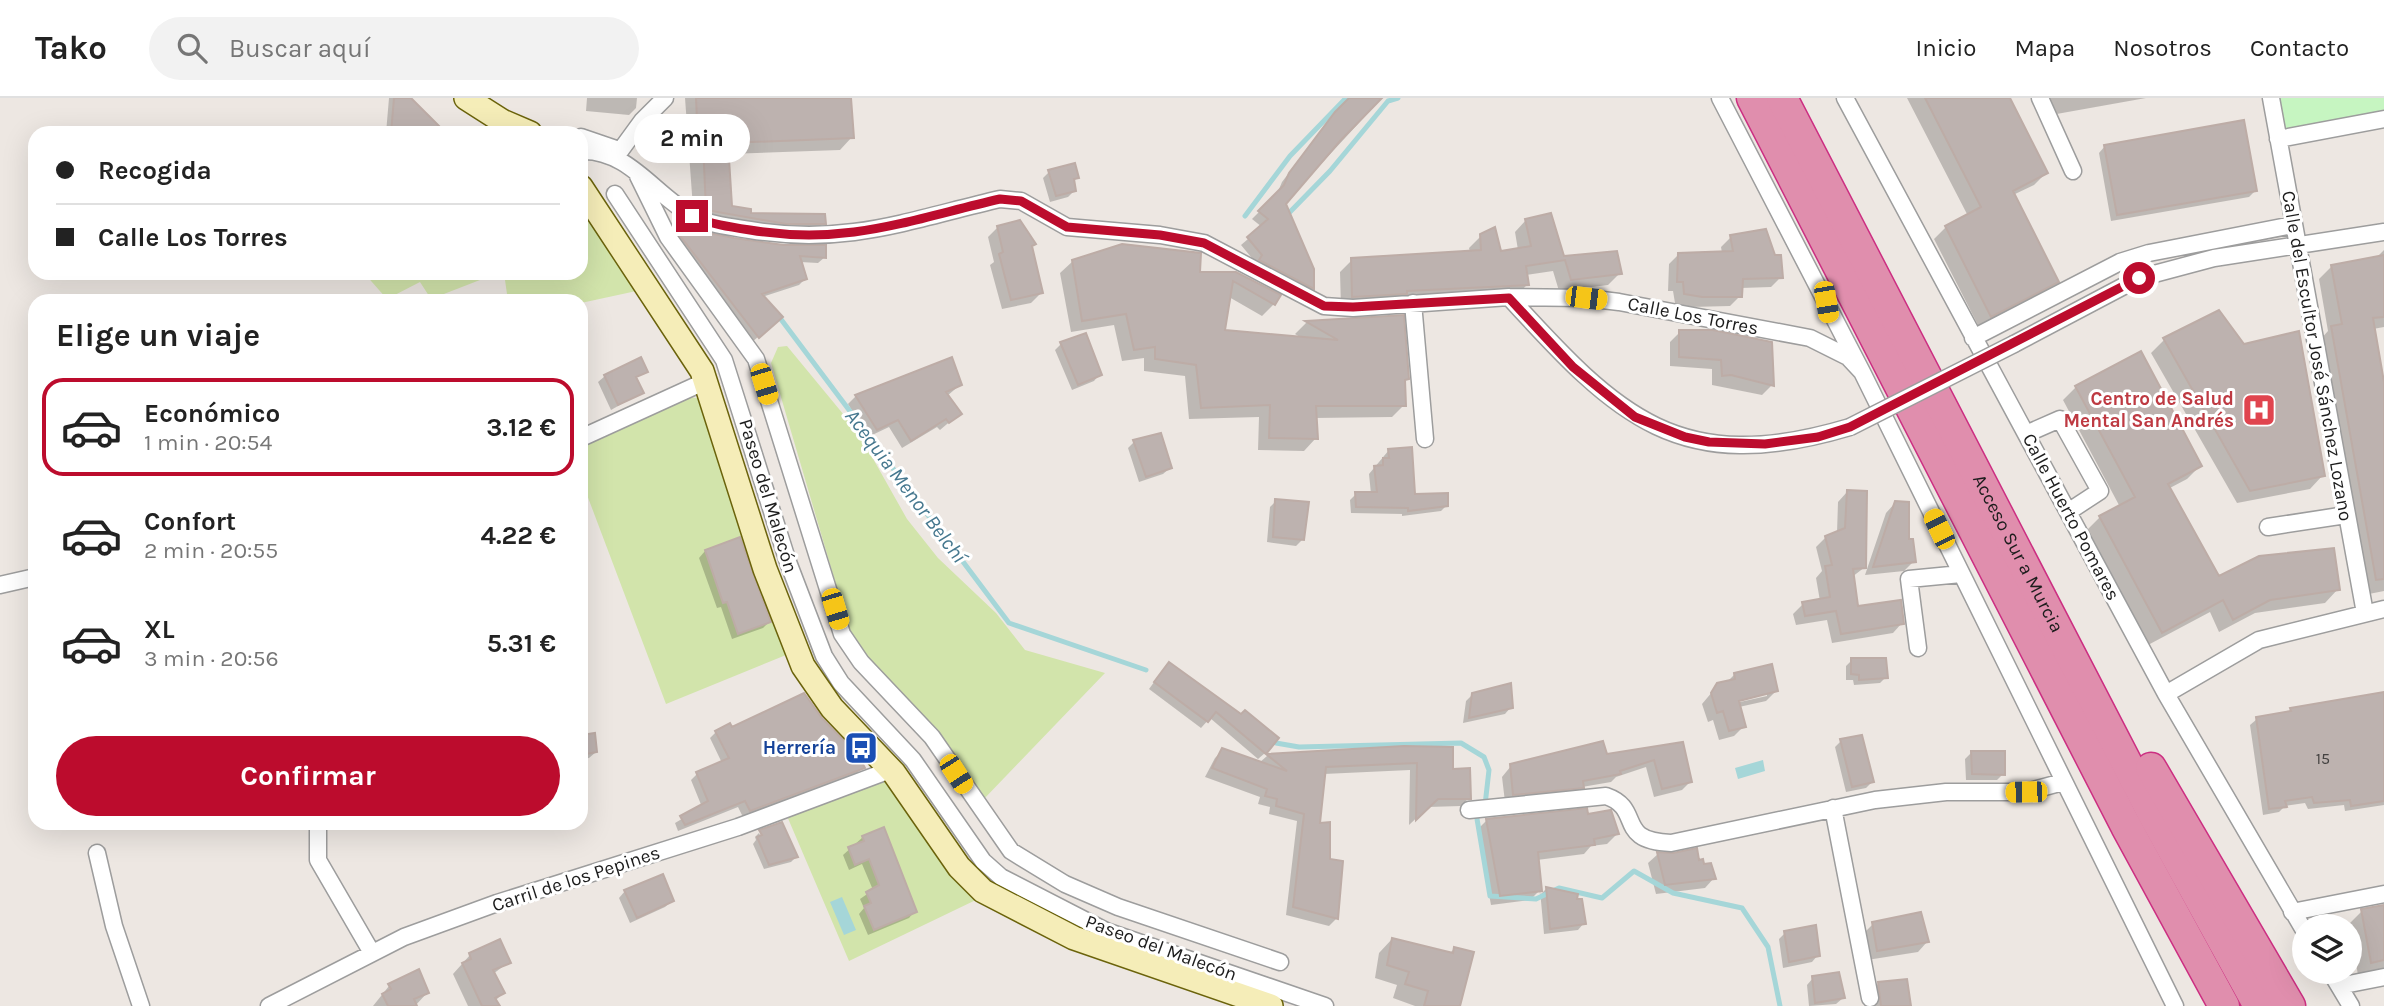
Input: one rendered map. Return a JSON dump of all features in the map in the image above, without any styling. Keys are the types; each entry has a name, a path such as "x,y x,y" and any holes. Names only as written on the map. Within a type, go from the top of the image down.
{"highway":[{"name":"Acceso Sur a Murcia","path":"1752,98 2126,826 2224,1006"},
{"name":"Acceso Sur a Murcia","path":"1783,98 2153,814 2259,1006"},
{"path":"2070,649 2148,762 2290,1006"}],"street":[{"path":"466,98 514,126"},
{"path":"618,154 642,121 665,98"},
{"path":"1720,98 1862,372 2175,1006"},
{"name":"Calle Huerto Pomares","path":"1845,98 2166,694 2292,912"},
{"path":"2040,98 2073,171"},
{"name":"Calle del Escultor José Sánchez Lozano","path":"2272,98 2365,613"},
{"path":"2278,139 2384,120"},
{"path":"588,140 618,154 635,170 668,237 756,359 842,634 861,662 932,737 1012,851 1065,884 1118,907 1280,962"},
{"path":"588,152 618,154"},
{"name":"Calle Los Torres","path":"635,170 694,217 765,233 827,236 867,233 1000,199 1021,201 1067,227 1160,235 1204,243 1324,306 1559,297 1619,302 1810,338 1848,358 1862,372"},
{"name":"Paseo del Malecón","path":"615,194 724,360 788,562 824,656 841,683 913,760 983,861 1001,877 1106,931 1325,1006"},
{"path":"588,198 689,349 706,381 765,569 798,654 822,695 890,770 946,850 983,891 1090,944 1270,1006"},
{"path":"668,237 667,228 673,220 694,217"},
{"path":"1973,338 2120,262 2149,253 2293,225"},
{"path":"1509,298 1573,367 1625,411 1658,428 1709,442 1765,444 1818,437 1850,427 2139,278 2214,258 2384,232"},
{"path":"1810,338 1826,329 1829,317 1826,302"},
{"path":"1413,303 1425,439"},
{"path":"588,435 706,381"},
{"path":"2026,434 2060,419 2100,491 2068,512"},
{"path":"2268,527 2346,515"},
{"path":"1918,648 1909,579 1961,574"},
{"path":"0,585 28,579"},
{"path":"2166,694 2259,640 2384,609"},
{"name":"Carril de los Pepines","path":"269,1006 404,937 497,903 738,827 890,770"},
{"path":"1469,810 1606,796 1619,802 1639,837 1653,842 1671,843 1833,808 1916,794 2026,792 2063,782"},
{"path":"1833,808 1870,998"},
{"path":"318,830 318,860 372,953"},
{"path":"97,853 114,926 141,1006"},
{"path":"2292,912 2384,894"},
{"path":"2351,1006 2339,986 2384,977"}],"green space":[{"path":"2271,98 2384,98 2384,119 2278,139"},
{"path":"588,209 641,290 588,301 588,294 507,294 505,280 588,280"},
{"path":"370,280 480,280 444,294 428,294 420,282 397,294 383,294"},
{"path":"787,346 858,432 907,519 938,558 996,613 1025,650 1105,673 982,801 939,731 867,659 849,629 771,363 778,347"},
{"path":"680,396 697,398 705,406 791,653 666,704 588,498 588,444"},
{"path":"888,779 980,898 849,961 787,816"}],"water":[{"path":"1763,760 1765,771 1738,779 1735,768"},
{"path":"842,897 856,930 844,935 830,902"}],"building":[{"path":"394,98 411,98 439,126 392,126"},
{"path":"696,98 851,98 854,138 728,143 732,206 751,209 751,213 825,214 826,224 786,224 706,210 703,143 698,142"},
{"path":"1349,98 1382,98 1340,141 1286,204 1314,269 1314,289 1259,260 1262,255 1247,237 1268,219 1258,211 1284,185 1289,173 1335,112"},
{"path":"1925,98 2010,98 2048,173 2013,191 2059,282 1991,317 1945,226 1981,207"},
{"path":"662,116 674,135 660,144 650,127"},
{"path":"2244,120 2257,191 2117,215 2104,145"},
{"path":"1075,163 1079,178 1074,179 1076,191 1056,196 1048,170"},
{"path":"1551,213 1564,256 1617,251 1622,274 1571,280 1565,260 1526,266 1529,285 1407,291 1407,294 1352,297 1351,258 1481,250 1480,234 1495,227 1501,251 1531,246 1525,219"},
{"path":"1020,220 1036,244 1032,246 1043,293 1011,300 999,254 1003,252 997,226"},
{"path":"684,223 704,232 734,238 784,245 826,245 826,258 800,256 807,279 762,294 783,317 759,338 677,232"},
{"path":"1766,229 1775,255 1781,255 1783,278 1743,279 1742,297 1684,294 1683,282 1677,282 1678,253 1733,251 1730,235"},
{"path":"1122,244 1201,253 1200,272 1236,272 1281,295 1275,305 1233,281 1225,330 1338,340 1305,321 1404,315 1409,379 1405,380 1406,406 1316,406 1318,439 1269,438 1270,405 1201,408 1196,365 1155,359 1155,347 1134,350 1126,314 1082,321 1072,260"},
{"path":"2384,255 2384,317 2373,318 2384,382 2384,579 2376,580 2331,326 2342,324 2331,265"},
{"name":"Centro de Salud Mental San Andrés","path":"2219,310 2244,344 2299,331 2325,476 2250,491 2163,338"},
{"path":"1679,330 1713,330 1772,342 1774,386 1731,375 1722,376 1721,360 1679,357"},
{"path":"1086,333 1102,375 1078,385 1060,342"},
{"path":"2141,351 2202,466 2168,484 2219,576 2259,556 2334,548 2340,590 2270,600 2233,620 2223,600 2162,633 2099,516 2135,497 2075,386"},
{"path":"641,357 648,372 636,377 644,393 618,405 604,375"},
{"path":"952,357 962,385 946,392 962,414 949,423 946,419 911,441 898,420 877,430 855,395"},
{"path":"1161,433 1172,468 1146,477 1133,440"},
{"path":"1412,447 1415,494 1448,493 1448,506 1408,511 1408,508 1356,507 1355,492 1377,492 1374,466 1383,465 1383,458 1389,458 1388,449"},
{"path":"1847,490 1867,491 1866,568 1853,569 1858,606 1901,600 1904,624 1841,634 1836,611 1805,616 1802,602 1830,597 1825,566 1832,565 1825,536 1845,528"},
{"path":"1275,499 1309,502 1304,540 1273,537"},
{"path":"1895,501 1909,502 1909,539 1913,539 1916,562 1873,567"},
{"path":"740,537 771,622 738,634 727,602 723,603 705,550"},
{"path":"1851,658 1886,658 1888,678 1859,680 1859,675 1851,674"},
{"path":"1169,662 1241,714 1245,710 1279,738 1266,754 1216,712 1208,722 1154,682"},
{"path":"1772,664 1778,691 1739,701 1746,727 1729,731 1723,711 1717,713 1711,693 1717,683 1735,679 1734,673"},
{"path":"1511,683 1513,708 1469,718 1472,693"},
{"path":"2384,692 2384,801 2351,806 2350,800 2314,803 2312,797 2285,801 2287,807 2269,809 2256,717 2291,711 2290,708"},
{"path":"804,693 822,718 858,755 865,768 750,811 745,801 685,825 680,816 708,801 696,772 729,758 715,731 730,723 732,727"},
{"path":"595,733 597,752 588,754 588,734"},
{"path":"1862,735 1874,782 1852,787 1840,739"},
{"path":"1603,741 1607,754 1683,742 1692,782 1662,789 1654,760 1620,771 1621,774 1583,781 1584,788 1513,795 1510,764"},
{"path":"1404,746 1453,747 1453,769 1470,768 1471,799 1438,799 1416,820 1417,763 1326,767 1320,823 1330,822 1330,859 1343,861 1338,919 1293,907 1304,814 1276,806 1277,799 1265,796 1267,789 1212,768 1222,748 1287,771 1266,754"},
{"path":"1971,751 2005,751 2005,775 1972,774"},
{"path":"1587,808 1588,814 1611,810 1619,834 1594,839 1595,845 1538,852 1542,891 1500,896 1486,819"},
{"path":"782,822 798,857 769,865 757,837 762,835 759,830"},
{"path":"884,827 917,912 874,930 864,906 871,903 866,892 879,885 869,859 855,865 848,847 864,841 862,836"},
{"path":"1697,848 1699,860 1703,859 1704,864 1711,863 1716,879 1665,885 1657,852 1673,853"},
{"path":"663,874 674,901 637,918 624,890"},
{"path":"1546,887 1578,894 1577,899 1582,899 1586,924 1550,929"},
{"path":"2384,905 2384,960 2371,963 2361,909"},
{"path":"1921,912 1929,942 1877,951 1872,922"},
{"path":"1816,925 1820,956 1789,962 1784,931"},
{"path":"1392,938 1453,953 1454,947 1474,952 1460,1006 1424,1006 1428,991 1405,984 1409,972 1387,965"},
{"path":"500,939 511,963 493,970 505,993 495,998 500,1006 482,1006 462,963 471,959 469,953"},
{"path":"419,969 429,993 414,999 417,1006 388,1006 382,994 391,989 388,984"},
{"path":"1839,972 1845,998 1815,1003 1812,976"},
{"path":"1907,979 1911,1006 1881,1006 1878,982"}],"waterway":[{"path":"1245,216 1290,156 1346,98"},
{"path":"1288,214 1330,171 1388,101 1398,98"},
{"name":"Acequia Menor Belchí","path":"777,314 1009,623 1146,670"},
{"name":"Acequia Menor Belchí","path":"1276,743 1299,747 1461,743 1484,757 1489,770 1485,805"},
{"name":"Acequia Menor Belchí","path":"1476,813 1490,896 1536,899 1559,888 1602,898 1634,871 1673,893 1742,908 1768,947 1780,1006"}],"place":[{"name":"Centro de Salud Mental San Andrés","path":"2259,410"},
{"name":"Herrería","path":"861,748"}],"route":[{"path":"692,216 724,226 765,233 827,236 867,233 1000,199 1021,201 1067,227 1160,235 1204,243 1289,290 1324,306 1353,307 1509,298 1573,367 1635,417 1685,437 1737,444 1765,444 1818,437 1850,427 2139,278"}]}
